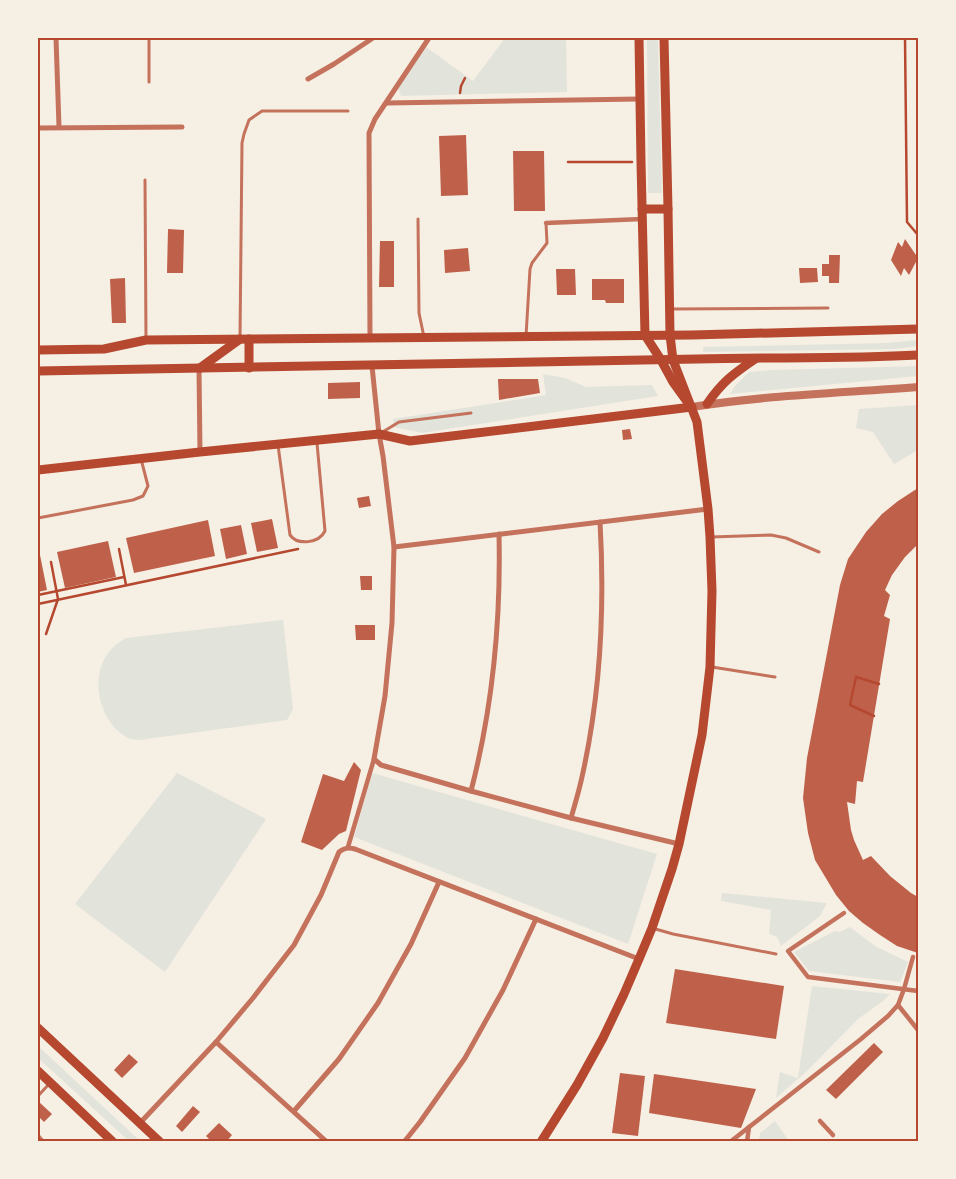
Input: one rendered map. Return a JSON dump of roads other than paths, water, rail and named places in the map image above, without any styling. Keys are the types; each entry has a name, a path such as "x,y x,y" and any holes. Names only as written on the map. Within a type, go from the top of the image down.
{"main road":[{"path":"639,38 645,335 672,382 692,407"},
{"path":"541,1142 577,1085 603,1038 652,928 679,844 702,735 710,667 712,591 708,509 697,422 673,360 670,335 664,38"},
{"path":"642,214 668,209"},
{"path":"38,350 104,349 146,340 701,335 918,329"},
{"path":"245,339 249,368"},
{"path":"199,369 245,339"},
{"path":"38,371 918,355"},
{"path":"707,404 728,378 755,358"},
{"path":"38,470 379,434 410,441 692,407"},
{"path":"38,1028 160,1142"},
{"path":"38,1071 113,1142"}],"street":[{"path":"56,38 59,127"},
{"path":"308,80 373,38"},
{"path":"370,338 369,133 371,125 429,38"},
{"path":"387,103 639,99"},
{"path":"38,128 182,126"},
{"path":"546,223 642,214"},
{"path":"348,847 374,759 385,696 392,623 394,547 372,366"},
{"path":"199,369 200,452"},
{"path":"692,407 763,398 918,387"},
{"path":"394,547 708,509"},
{"path":"571,818 582,779 589,743 599,670 603,596 600,522"},
{"path":"471,792 486,724 495,662 499,598 499,534"},
{"path":"374,759 381,765 471,792 679,844"},
{"path":"140,1123 216,1042 294,945 321,895 339,852 343,848 348,847 639,959"},
{"path":"294,1111 338,1059 378,1003 411,944 439,882"},
{"path":"844,913 788,951 808,977 918,991"},
{"path":"404,1142 465,1058 504,990 536,919"},
{"path":"730,1142 888,1016 898,1005 913,957"},
{"path":"898,1005 918,1030"},
{"path":"216,1042 327,1142"},
{"path":"820,1121 833,1135"},
{"path":"748,1142 749,1126"}],"lane":[{"path":"149,38 149,82"},
{"path":"245,339 242,143 249,120 262,111 348,111"},
{"path":"145,180 146,340"},
{"path":"418,219 419,313 424,338"},
{"path":"526,336 530,269 532,263 547,243 546,223"},
{"path":"670,309 828,308"},
{"path":"379,434 399,422 471,413"},
{"path":"278,444 290,535 298,542 311,541 321,537 325,531 317,440"},
{"path":"38,518 133,500 142,496 148,486 141,459"},
{"path":"710,537 771,535 786,538 819,552"},
{"path":"710,667 776,677"},
{"path":"652,928 673,934 776,954"},
{"path":"38,1096 50,1083"},
{"path":"38,1135 44,1142"}]}
